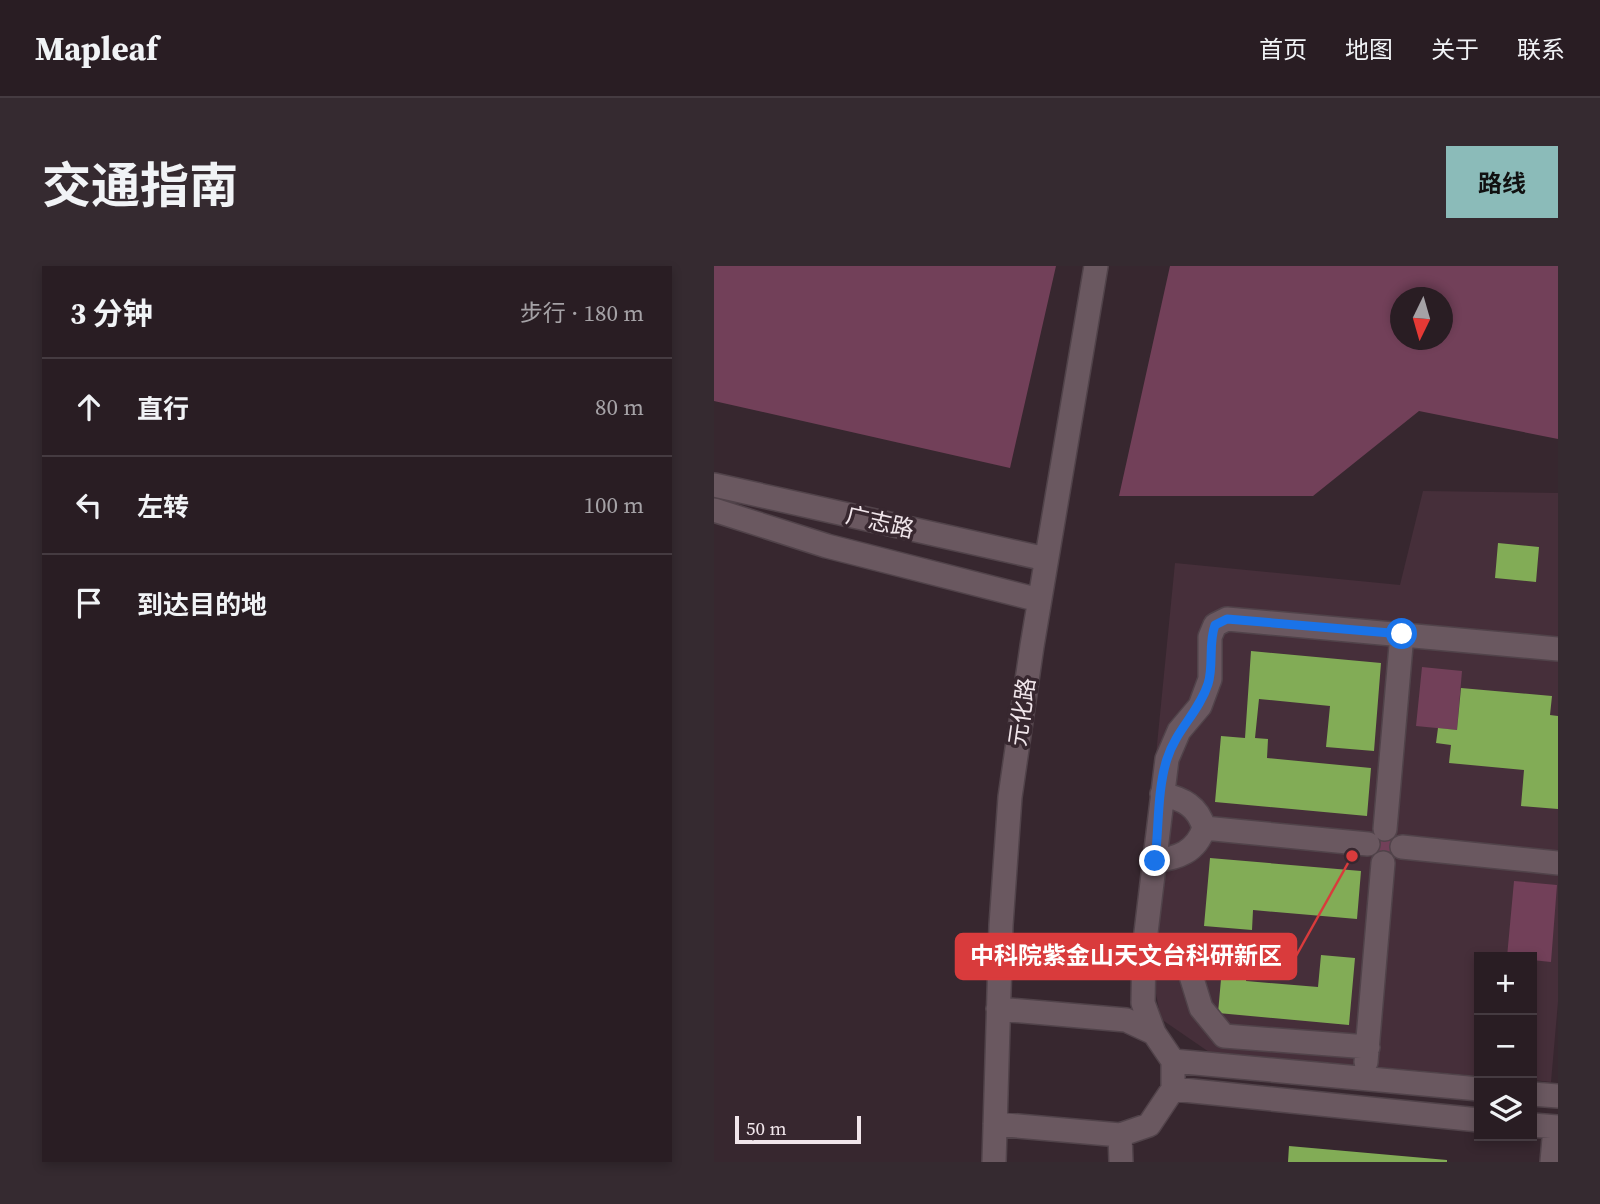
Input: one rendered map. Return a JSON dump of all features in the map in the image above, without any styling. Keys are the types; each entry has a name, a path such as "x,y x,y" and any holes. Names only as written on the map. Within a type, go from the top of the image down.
{"street":[{"name":"元化路","path":"994,1162 998,1009 1010,797 1046,559 1097,266"},
{"name":"广志路","path":"714,485 1046,559"},
{"name":"广志路","path":"714,510 827,547 1040,600"},
{"path":"995,1124 1120,1135 1149,1125 1173,1089 1173,1061 1154,1033 1143,1003 1144,949 1167,760 1179,731 1200,706 1210,679 1210,637 1215,625 1227,619 1558,649"},
{"path":"1383,863 1371,855 1377,837 1402,634"},
{"path":"1155,861 1183,855 1200,840 1204,828 1196,809 1188,803 1162,794"},
{"path":"1204,828 1399,837 1402,847 1398,857 1383,863"},
{"path":"1402,847 1558,863"},
{"path":"1365,1079 1383,863"},
{"path":"1144,949 1184,953 1200,1008 1224,1037 1368,1047"},
{"path":"998,1009 1126,1020 1154,1033"},
{"path":"1173,1061 1474,1089"},
{"path":"1173,1089 1474,1119"},
{"path":"1537,1094 1558,1096"},
{"path":"1537,1125 1556,1127 1552,1162"},
{"path":"1120,1135 1121,1162"}],"shaded area":[{"path":"714,266 1056,266 1010,468 714,401"},
{"path":"1170,266 1558,266 1558,439 1419,411 1313,496 1119,496"},
{"path":"1423,491 1558,493 1558,1002 1551,1082 1537,1081 1537,952 1474,952 1474,1076 1209,1052 1161,1019 1155,989 1156,969 1135,967 1175,563 1400,585"},
{"path":"1422,667 1462,671 1457,730 1416,726"},
{"path":"1385,835 1393,838 1396,846 1393,854 1385,857 1377,854 1374,846 1377,838"},
{"path":"1514,881 1557,885 1551,962 1537,961 1537,952 1507,952"}],"building":[{"path":"1498,543 1539,547 1536,582 1495,578"},
{"path":"1251,651 1381,663 1374,751 1326,747 1330,706 1259,699 1255,738 1268,739 1267,758 1371,768 1367,816 1215,802 1221,736 1245,738"},
{"path":"1461,688 1552,696 1550,715 1558,716 1558,809 1521,806 1524,770 1449,763 1451,745 1436,743 1438,728 1457,730"},
{"path":"1210,858 1361,871 1357,919 1253,910 1252,930 1204,926"},
{"path":"1321,955 1355,958 1349,1025 1218,1013 1222,968 1247,970 1246,981 1318,987"},
{"path":"1289,1146 1447,1160 1447,1162 1288,1162"}],"place":[{"name":"中科院紫金山天文台科研新区","path":"1352,856"}],"route":[{"path":"1155,861 1167,760 1179,731 1200,706 1210,679 1210,637 1215,625 1227,619 1402,634"}]}
